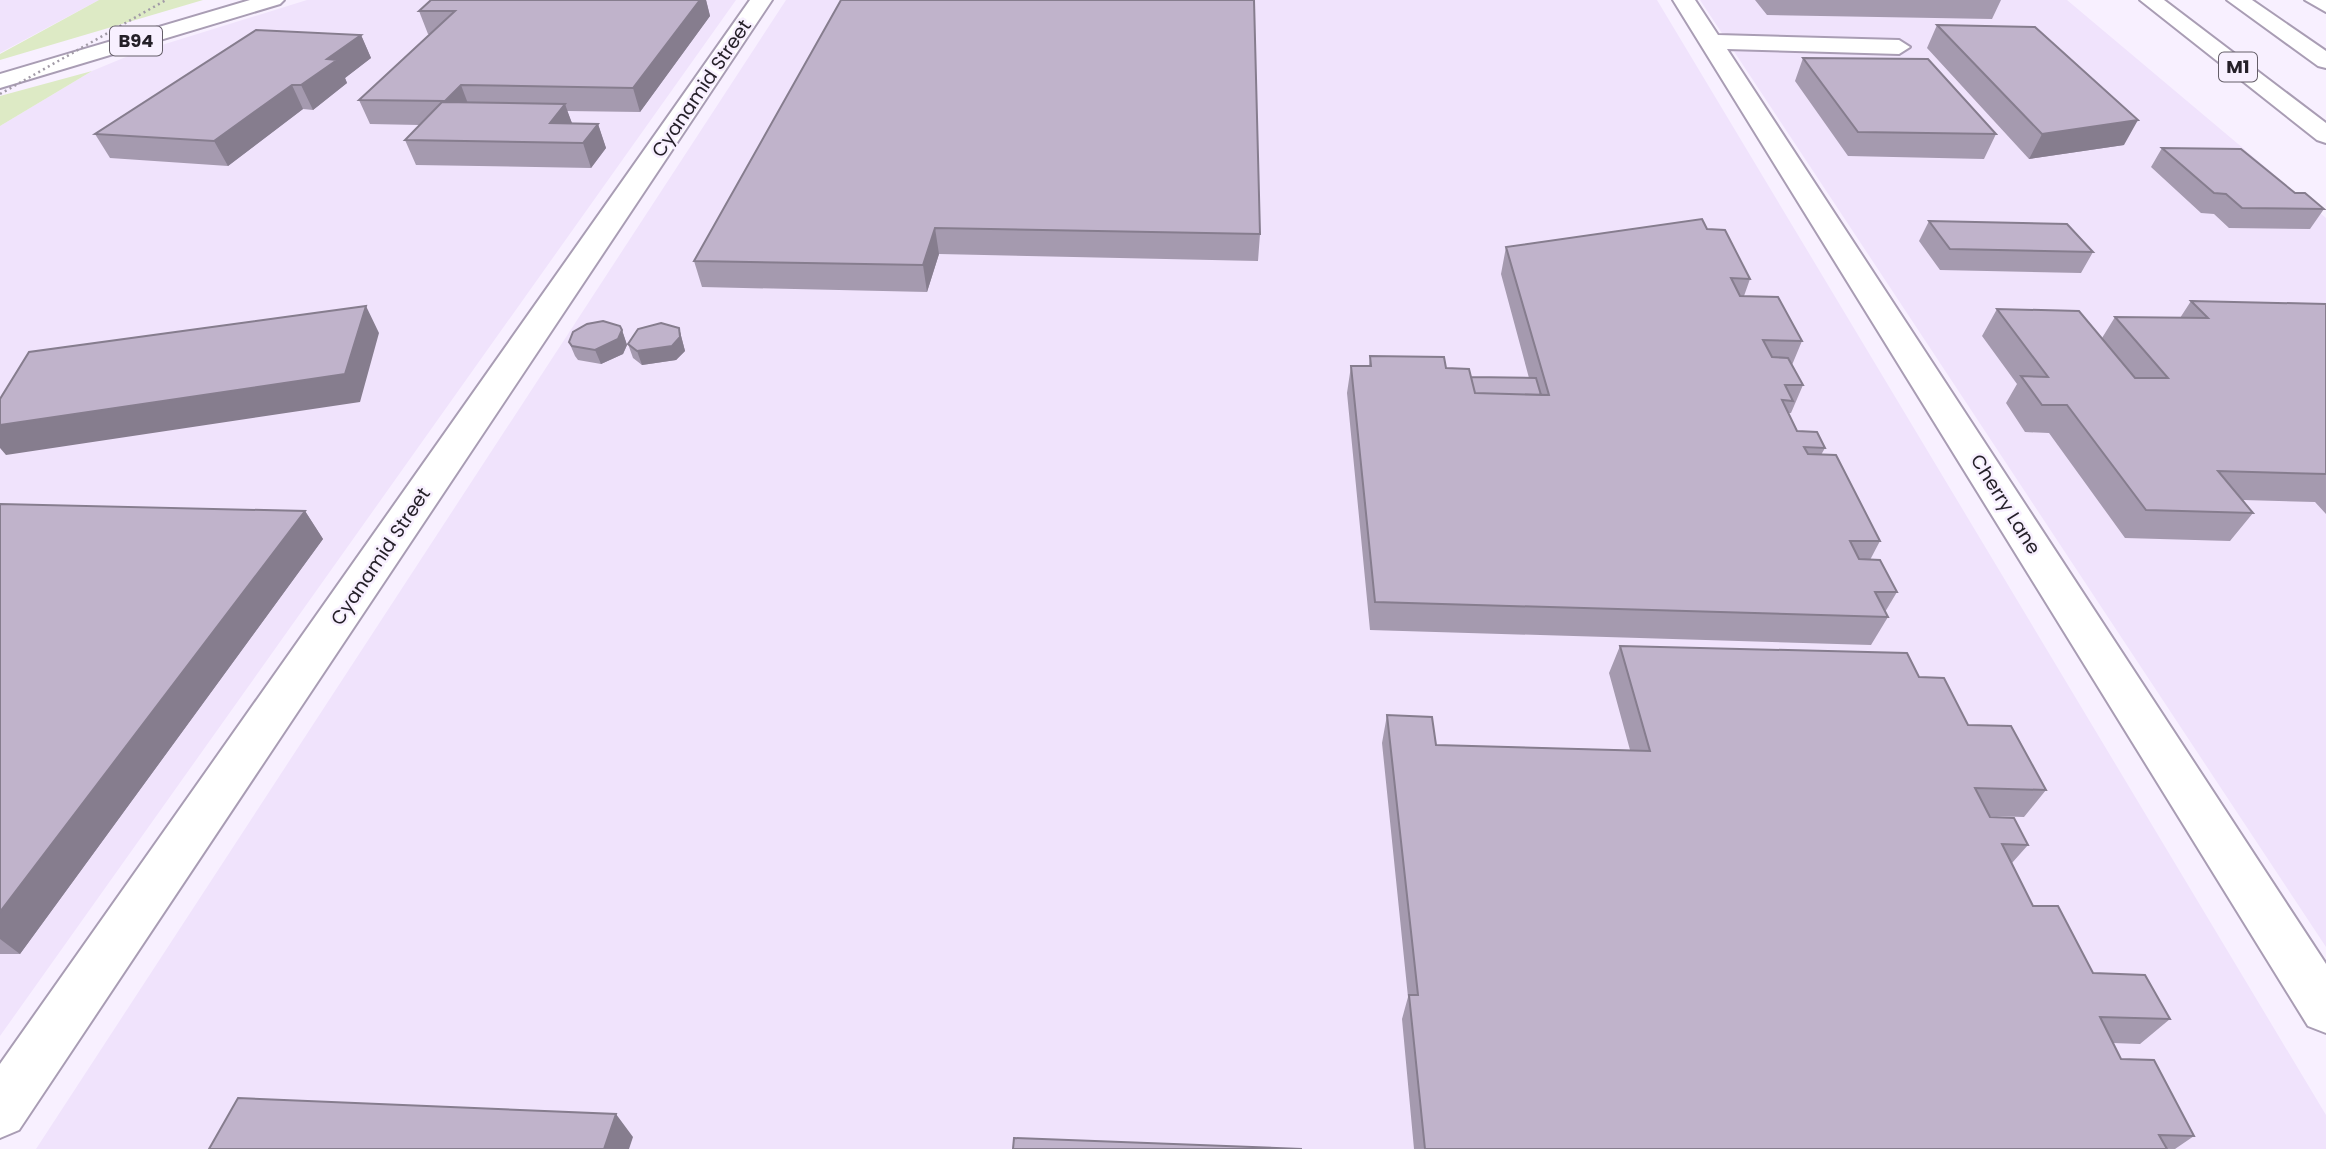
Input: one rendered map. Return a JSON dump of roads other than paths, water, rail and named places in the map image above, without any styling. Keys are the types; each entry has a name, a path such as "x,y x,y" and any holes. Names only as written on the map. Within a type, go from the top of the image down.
{"main road":[{"name":"B94","path":"0,70 239,0"},
{"name":"B94","path":"0,81 273,0"},
{"name":"Cyanamid Street","path":"0,1111 761,0"},
{"name":"Cherry Lane","path":"1684,0 2326,1009"},
{"name":"M1","path":"2151,0 2326,135"},
{"path":"2238,0 2326,61"},
{"path":"2316,0 2326,6"},
{"path":"1712,42 1899,47"}]}
